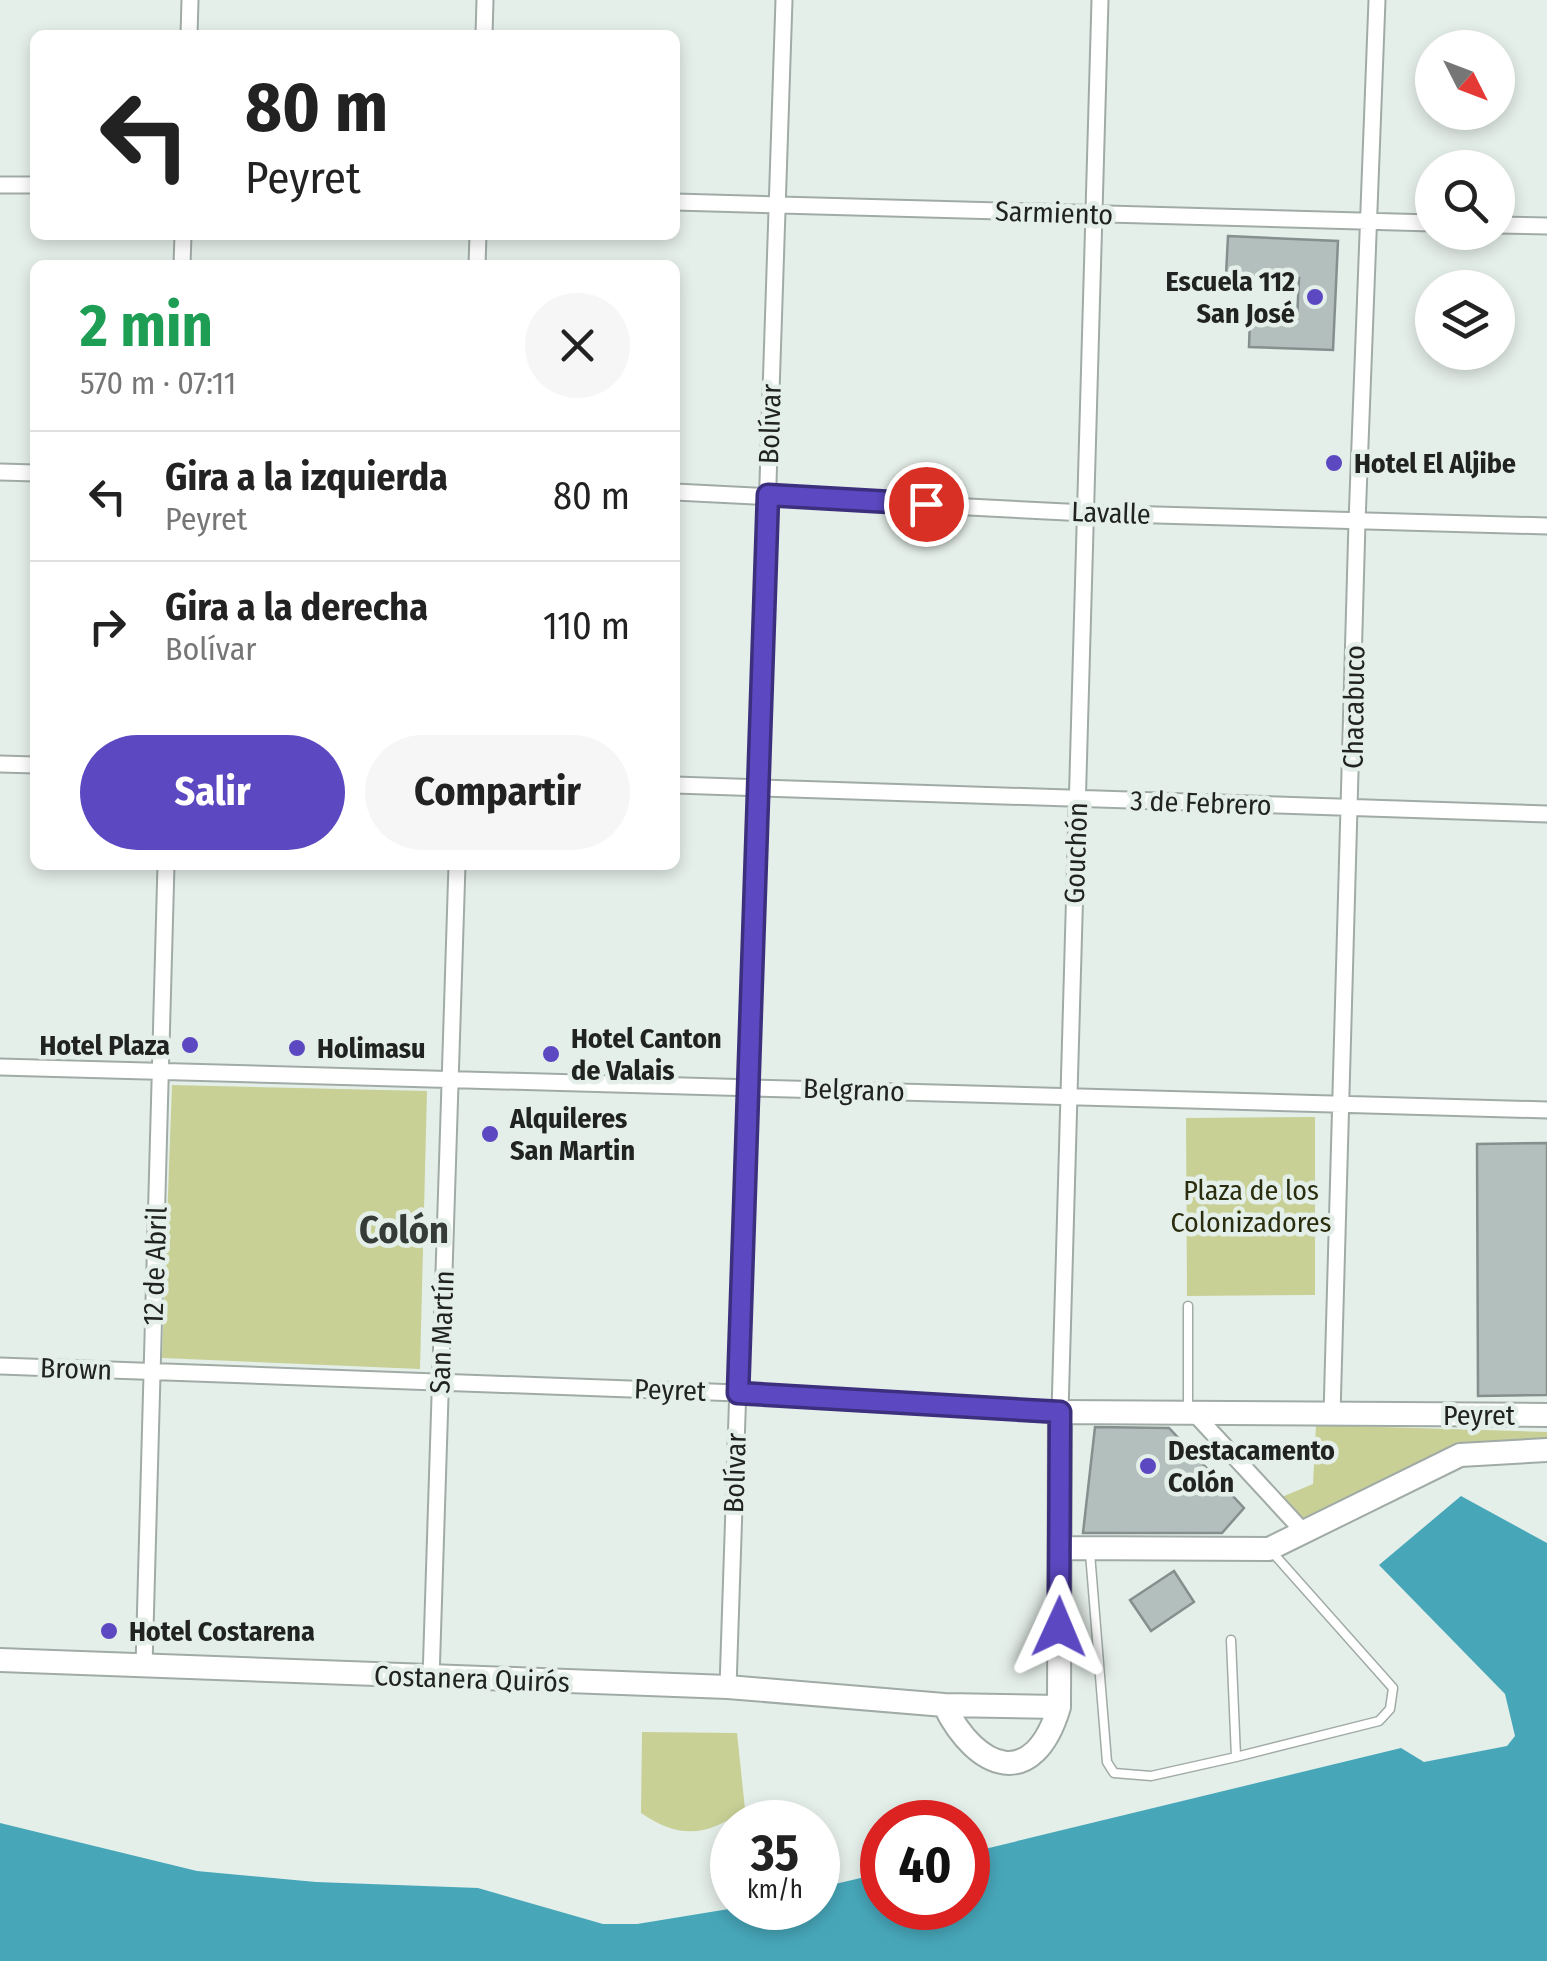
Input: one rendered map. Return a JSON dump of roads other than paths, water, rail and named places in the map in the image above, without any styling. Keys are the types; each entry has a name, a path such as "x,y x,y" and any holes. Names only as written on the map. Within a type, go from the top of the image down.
{"street":[{"path":"189,30 190,0"},
{"path":"484,30 485,0"},
{"name":"Bolívar","path":"728,1686 784,0"},
{"name":"Gouchón","path":"1059,1706 1060,1412 1100,0"},
{"name":"Chacabuco","path":"1332,1414 1352,808 1357,522 1378,0"},
{"path":"0,185 30,186"},
{"name":"Sarmiento","path":"680,202 1415,222"},
{"path":"1515,225 1547,226"},
{"path":"0,472 30,473"},
{"name":"Lavalle","path":"680,492 1086,513 1547,526"},
{"path":"0,764 30,765"},
{"name":"3 de Febrero","path":"680,785 1547,814"},
{"name":"12 de Abril","path":"144,1666 166,870"},
{"name":"San Martín","path":"431,1679 457,870"},
{"name":"Belgrano","path":"0,1066 1547,1110"},
{"name":"Brown","path":"0,1366 152,1372"},
{"name":"Peyret","path":"152,1372 738,1393 1060,1412 1547,1416"},
{"path":"1191,1413 1301,1530"},
{"name":"Peyret","path":"1269,1549 1460,1455 1547,1450"},
{"path":"1060,1548 1269,1549"},
{"name":"Costanera Quirós","path":"0,1660 431,1679 728,1686 944,1705 1059,1706"},
{"path":"944,1705 960,1738 986,1760 1012,1763 1038,1751 1050,1737 1059,1706"}],"lane":[{"path":"1188,1306 1191,1413"},
{"path":"1090,1548 1106,1762 1114,1774 1151,1776 1379,1721 1390,1709 1393,1688 1269,1549"},
{"path":"1231,1640 1236,1757"}],"water":[{"path":"1461,1496 1547,1543 1547,1961 0,1961 0,1823 197,1871 316,1882 478,1888 603,1924 637,1924 710,1912 710,1930 840,1930 840,1883 860,1878 860,1930 990,1930 990,1848 1401,1748 1424,1762 1507,1746 1515,1736 1505,1694 1379,1565"}],"place":[{"name":"Escuela 112 San José","path":"1315,297"},
{"name":"Hotel El Aljibe","path":"1334,463"},
{"name":"Hotel Plaza","path":"190,1045"},
{"name":"Holimasu","path":"297,1048"},
{"name":"Hotel Canton de Valais","path":"551,1054"},
{"name":"Alquileres San Martin","path":"490,1134"},
{"name":"Destacamento Colón","path":"1148,1466"},
{"name":"Hotel Costarena","path":"109,1631"}],"district":[{"name":"Colón","path":"404,1230"}],"park label":[{"name":"Plaza de los Colonizadores","path":"1251,1206"}]}
